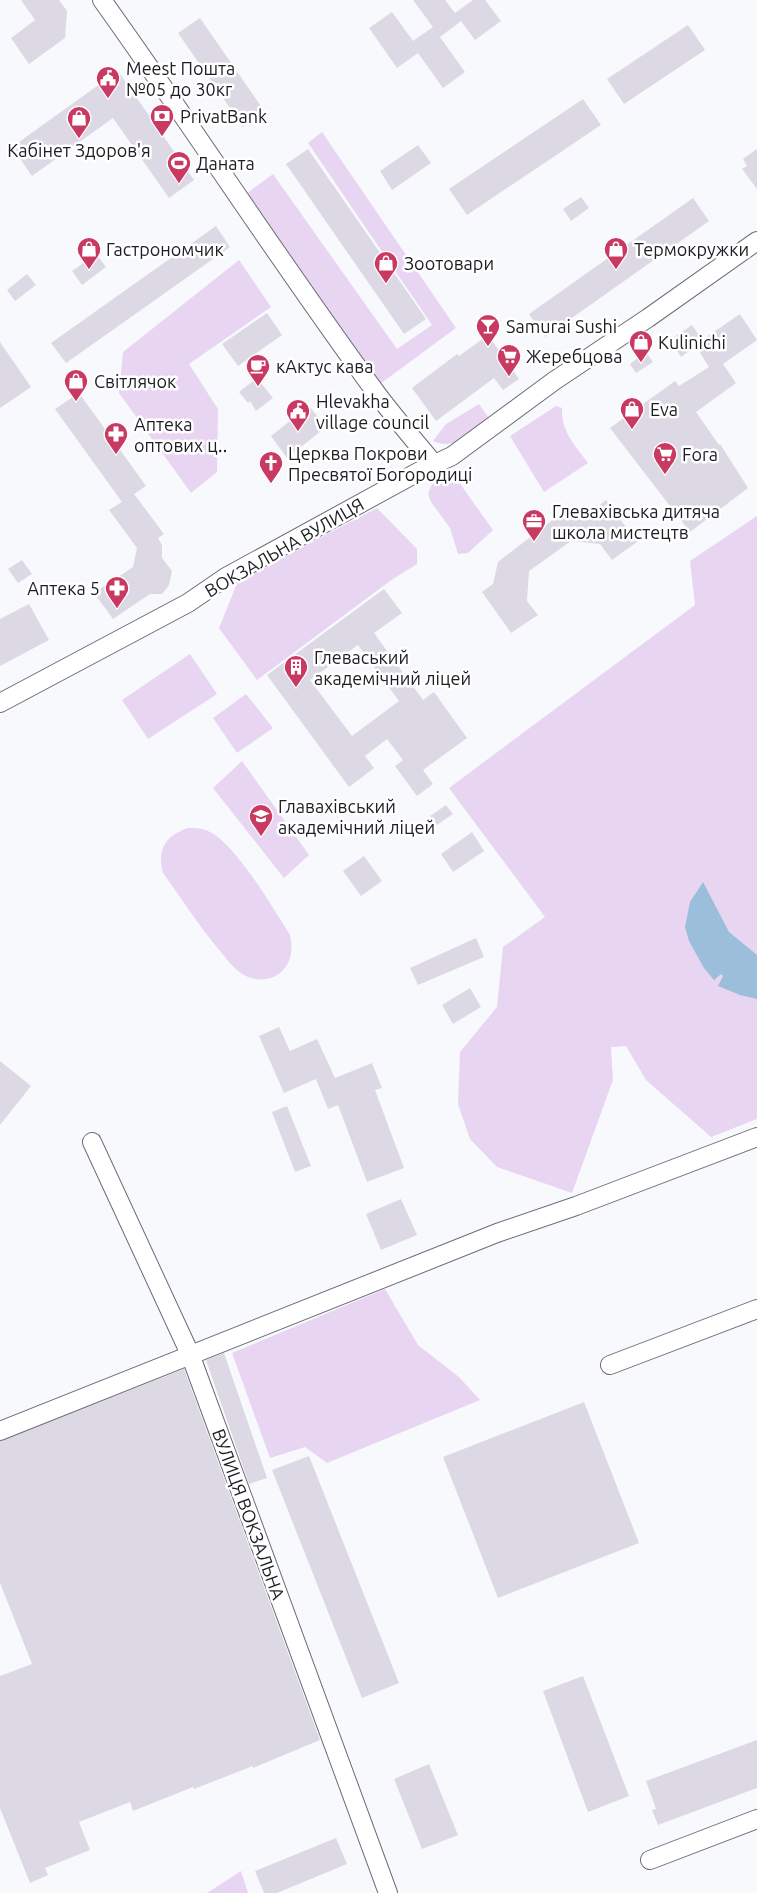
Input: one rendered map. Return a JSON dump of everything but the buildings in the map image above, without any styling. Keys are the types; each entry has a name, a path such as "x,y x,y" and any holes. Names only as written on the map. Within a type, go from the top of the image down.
{"street":[{"path":"102,0 378,394 434,464"},
{"name":"ВОКЗАЛЬНА ВУЛИЦЯ","path":"0,703 188,603 226,577 452,456 554,381 648,318 757,241"},
{"path":"0,1431 497,1233 576,1206 757,1137"},
{"name":"ВУЛИЦЯ ВОКЗАЛЬНА","path":"92,1142 190,1354 388,1893"},
{"path":"610,1365 757,1309"},
{"path":"650,1860 757,1819"}],"shaded area":[{"path":"322,132 456,328 380,384 247,193 273,174 397,349 432,325 308,143"},
{"path":"239,260 271,307 189,364 218,409 217,472 191,493 119,393 123,352"},
{"path":"479,404 491,421 471,435 456,442 441,444 433,441 446,424"},
{"path":"556,406 562,408 562,417 566,431 588,463 544,492 510,436"},
{"path":"443,479 458,481 493,530 468,553 458,554 450,528 431,502 428,494 432,484"},
{"path":"377,508 417,549 417,564 390,581 257,680 219,628 238,581"},
{"path":"757,516 757,1119 711,1137 646,1080 626,1046 611,1047 613,1080 572,1193 497,1167 470,1139 458,1104 460,1052 497,1007 503,947 545,917 449,788 695,605 690,561"},
{"path":"190,654 217,694 148,739 122,700"},
{"path":"246,694 273,728 237,753 213,718"},
{"path":"242,761 309,855 284,878 213,788"},
{"path":"188,828 197,828 210,832 232,850 254,879 290,935 291,951 289,961 276,976 266,979 255,979 245,976 235,968 205,932 163,873 161,857 165,844 168,839"},
{"path":"385,1289 418,1345 459,1377 480,1400 327,1463 305,1447 270,1458 232,1353"},
{"path":"241,1871 248,1893 207,1893"}],"water":[{"path":"703,882 729,932 757,955 757,999 740,995 718,986 723,976 721,974 714,980 704,968 689,941 685,927 690,902"}],"place":[{"name":"Meest Пошта №05 до 30кг","path":"108,99"},
{"name":"PrivatBank","path":"162,137"},
{"name":"Кабінет Здоров'я","path":"79,139"},
{"name":"Даната","path":"179,184"},
{"name":"Гастрономчик","path":"89,270"},
{"name":"Термокружки","path":"616,270"},
{"name":"Зоотовари","path":"386,284"},
{"name":"Samurai Sushi","path":"488,347"},
{"name":"Kulinichi","path":"641,363"},
{"name":"Жеребцова","path":"509,377"},
{"name":"кАктус кава","path":"258,387"},
{"name":"Світлячок","path":"76,402"},
{"name":"Eva","path":"632,430"},
{"name":"Hlevakha village council","path":"298,432"},
{"name":"Аптека оптових ц‥","path":"116,455"},
{"name":"Fora","path":"665,475"},
{"name":"Церква Покрови Пресвятої Богородиці","path":"271,484"},
{"name":"Глевахівська дитяча школа мистецтв","path":"534,542"},
{"name":"Аптека 5","path":"117,609"},
{"name":"Глеваський академічний ліцей","path":"296,688"},
{"name":"Главахівський академічний ліцей","path":"261,837"}]}
